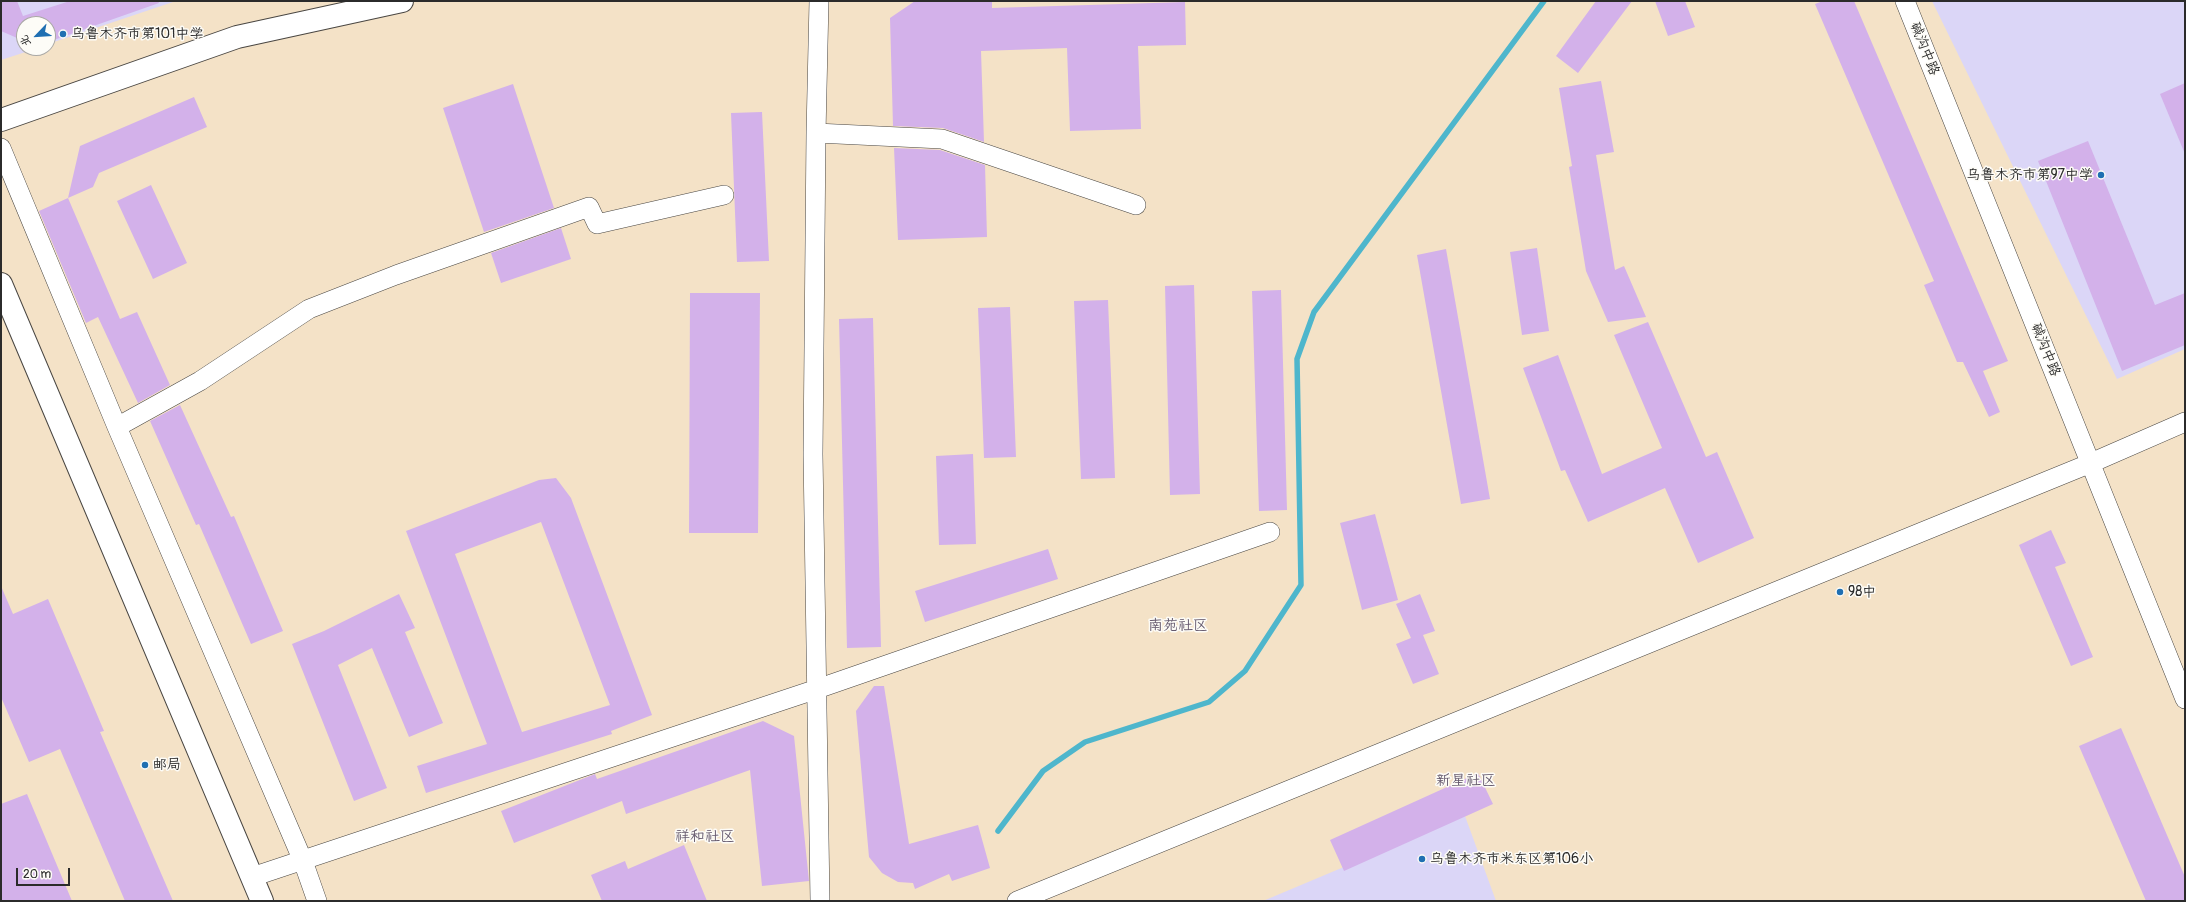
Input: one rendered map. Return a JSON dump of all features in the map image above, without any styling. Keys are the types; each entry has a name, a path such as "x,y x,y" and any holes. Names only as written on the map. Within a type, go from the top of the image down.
{"main road":[{"path":"1,120 238,38 402,1"},
{"path":"1,284 262,901"}],"street":[{"path":"819,1 816,133 813,454 820,901"},
{"name":"碱沟中路","path":"1905,1 2185,699"},
{"path":"816,133 942,139 1136,205"},
{"path":"1,148 118,427 303,860 317,901"},
{"path":"118,427 200,381 309,309 396,275 589,208 597,224 724,196"},
{"path":"1017,901 2091,463 2185,422"},
{"path":"252,877 817,689 1270,532"}],"shaded area":[{"name":"乌鲁木齐市第101中学","path":"1,1 176,1 56,41 56,16 16,16 16,55 1,60"},
{"name":"乌鲁木齐市第97中学","path":"1932,1 2185,1 2185,349 2117,379"},
{"name":"乌鲁木齐市米东区第106小","path":"1465,816 1496,901 1263,901"}],"building":[{"name":"乌鲁木齐市第101中学","path":"1,1 17,1 23,16 16,16 16,38 1,31"},
{"name":"乌鲁木齐市第101中学","path":"70,1 158,1 159,3 56,39 56,16 23,16"},
{"path":"915,1 992,1 992,8 1185,2 1186,45 1138,46 1141,129 1070,131 1067,48 981,51 984,142 943,128 893,126 890,18"},
{"path":"1596,1 1632,1 1578,73 1556,56"},
{"path":"1655,1 1685,1 1695,27 1668,36"},
{"path":"1823,1 1854,1 2008,361 1983,371 2000,412 1989,417 1963,362 1957,362 1924,285 1934,281 1815,4"},
{"path":"1601,81 1614,152 1596,155 1615,270 1624,266 1646,317 1608,322 1586,271 1569,167 1572,166 1559,88"},
{"path":"2185,83 2185,154 2160,94"},
{"path":"513,84 554,208 484,232 443,108"},
{"path":"194,97 207,127 99,173 93,187 68,198 80,146"},
{"path":"762,112 769,261 737,262 731,113"},
{"path":"2088,141 2155,305 2185,293 2185,345 2122,371 2038,161"},
{"path":"894,148 940,150 985,165 987,237 898,240"},
{"path":"151,185 187,263 153,279 117,201"},
{"path":"68,198 120,319 137,312 170,385 138,403 98,317 86,323 39,211"},
{"path":"561,228 571,259 501,283 491,253"},
{"path":"1537,248 1549,331 1522,335 1510,252"},
{"path":"1446,249 1490,499 1461,504 1417,255"},
{"path":"1194,285 1200,494 1170,495 1165,286"},
{"path":"1281,290 1287,510 1259,511 1252,291"},
{"path":"690,293 760,293 758,533 689,533"},
{"path":"1108,300 1115,478 1081,479 1074,301"},
{"path":"1010,307 1016,457 984,458 978,308"},
{"path":"873,318 881,647 847,648 839,319"},
{"path":"1648,322 1706,457 1717,452 1754,538 1698,563 1665,488 1588,522 1565,470 1561,471 1523,368 1558,355 1602,474 1662,448 1614,335"},
{"path":"180,405 231,517 234,516 283,631 251,644 199,524 196,525 150,421"},
{"path":"973,454 976,544 939,545 936,456"},
{"path":"556,478 571,498 652,715 611,731 612,734 426,793 417,766 487,744 406,531 539,480","holes":["541,522 610,705 522,732 455,554"]},
{"path":"1375,514 1398,600 1362,610 1340,523"},
{"path":"2051,530 2066,563 2055,567 2093,657 2071,666 2019,545"},
{"path":"1048,549 1058,579 925,622 915,591"},
{"path":"1,586 13,614 48,599 104,731 100,732 173,901 125,901 60,749 29,762 1,697"},
{"path":"399,594 415,628 405,632 443,723 409,737 372,648 338,665 387,788 354,801 292,644 324,631"},
{"path":"1420,594 1435,631 1423,635 1439,674 1413,684 1396,644 1411,638 1396,604"},
{"path":"874,686 884,686 909,844 978,825 990,868 952,881 949,874 915,889 913,883 898,882 882,873 869,857 856,711"},
{"path":"763,721 794,736 809,881 762,886 750,770 626,814 622,801 514,843 501,811 595,774 597,779"},
{"path":"2121,728 2185,877 2185,901 2146,901 2079,746"},
{"path":"1478,773 1493,804 1344,871 1330,840"},
{"path":"27,794 72,901 1,901 1,804"},
{"path":"684,845 707,901 602,901 591,875 625,861 628,869"}],"waterway":[{"path":"998,831 1043,771 1085,742 1209,702 1245,671 1301,585 1297,359 1314,312 1544,1"}],"place":[{"name":"乌鲁木齐市第101中学","path":"63,34"},
{"name":"乌鲁木齐市第97中学","path":"2101,175"},
{"name":"98中","path":"1840,592"},
{"name":"邮局","path":"145,765"},
{"name":"乌鲁木齐市米东区第106小","path":"1422,859"}],"district":[{"name":"南苑社区","path":"1178,626"},
{"name":"新星社区","path":"1466,781"},
{"name":"祥和社区","path":"705,837"}]}
